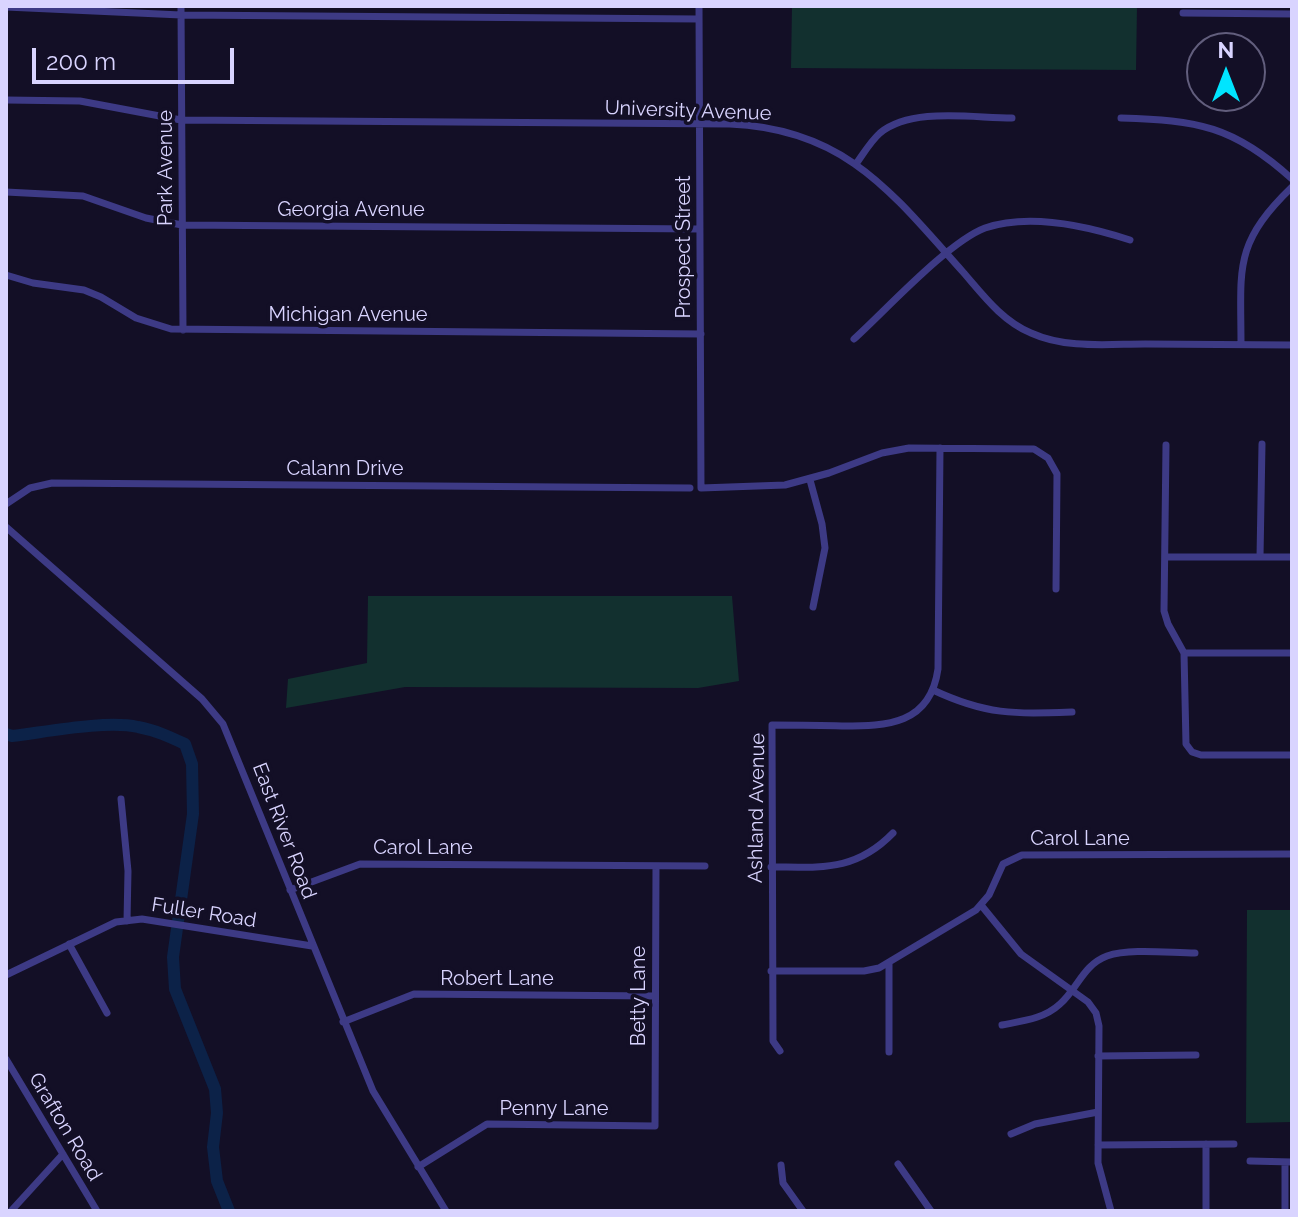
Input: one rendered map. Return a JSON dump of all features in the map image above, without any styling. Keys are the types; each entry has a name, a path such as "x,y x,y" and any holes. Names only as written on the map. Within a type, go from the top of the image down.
{"street":[{"name":"Prospect Street","path":"699,6 701,488 765,488 810,480"},
{"path":"6,7 440,12 699,19"},
{"name":"Park Avenue","path":"181,10 183,330"},
{"path":"1183,13 1292,14"},
{"name":"University Avenue","path":"6,100 80,101 181,120 699,124 745,125 784,131 822,144 884,185 1001,314 1043,338 1071,343 1292,345"},
{"path":"856,164 880,133 908,119 1012,118"},
{"path":"1121,118 1179,120 1210,127 1252,147 1292,179"},
{"path":"1241,344 1241,273 1248,245 1261,219 1292,187"},
{"name":"Georgia Avenue","path":"6,192 83,196 146,218 182,225 700,229"},
{"path":"854,339 946,254 977,232 1010,223 1063,225 1130,240"},
{"name":"Michigan Avenue","path":"6,275 33,283 84,290 146,322 183,330 701,334"},
{"path":"1260,557 1262,444"},
{"path":"1166,445 1165,618 1184,653 1185,740 1192,752 1201,755 1292,755"},
{"path":"813,607 825,548 810,480 882,453 909,448 1026,448 1044,454 1057,474 1056,589"},
{"path":"940,448 938,662 933,690 966,705 992,712 1072,712"},
{"name":"Calann Drive","path":"6,504 30,488 52,483 690,488"},
{"name":"East River Road","path":"6,527 213,711 230,739 373,1091 446,1211"},
{"path":"1165,557 1292,557"},
{"path":"1184,653 1292,653"},
{"name":"Ashland Avenue","path":"780,1051 773,1041 771,971 772,725 887,725 916,712 933,690"},
{"path":"121,799 128,871 127,921"},
{"path":"771,867 845,864 874,851 893,833"},
{"name":"Carol Lane","path":"771,971 864,971 889,963 981,905 1003,864 1022,855 1292,854"},
{"name":"Carol Lane","path":"290,890 360,864 705,866"},
{"name":"Betty Lane","path":"655,1126 656,866"},
{"path":"981,905 1021,954 1088,1002 1096,1013 1100,1173 1111,1211"},
{"name":"Fuller Road","path":"6,975 116,922 159,921 312,946"},
{"path":"69,944 107,1013"},
{"path":"1002,1025 1044,1015 1058,1006 1086,969 1109,955 1195,953"},
{"path":"889,963 889,1052"},
{"name":"Robert Lane","path":"343,1022 414,994 655,996"},
{"path":"1098,1056 1196,1055"},
{"name":"Grafton Road","path":"6,1059 97,1211"},
{"path":"1011,1134 1035,1124 1098,1112"},
{"name":"Penny Lane","path":"418,1167 487,1124 655,1126"},
{"path":"1206,1144 1206,1211"},
{"path":"1098,1145 1234,1144"},
{"path":"11,1211 63,1154"},
{"path":"1250,1161 1289,1162 1285,1211"},
{"path":"898,1164 931,1211"},
{"path":"781,1165 783,1183 803,1211"}],"green space":[{"path":"792,6 1137,6 1136,70 791,68"},
{"path":"368,596 732,596 739,681 698,688 405,687 286,708 288,679 367,663"},
{"path":"1247,910 1292,910 1292,1122 1246,1123"}],"waterway":[{"path":"6,734 12,736 125,725 150,730 185,744 192,764 193,814 173,957 175,989 215,1089 217,1113 213,1147 217,1181 229,1211"}]}
